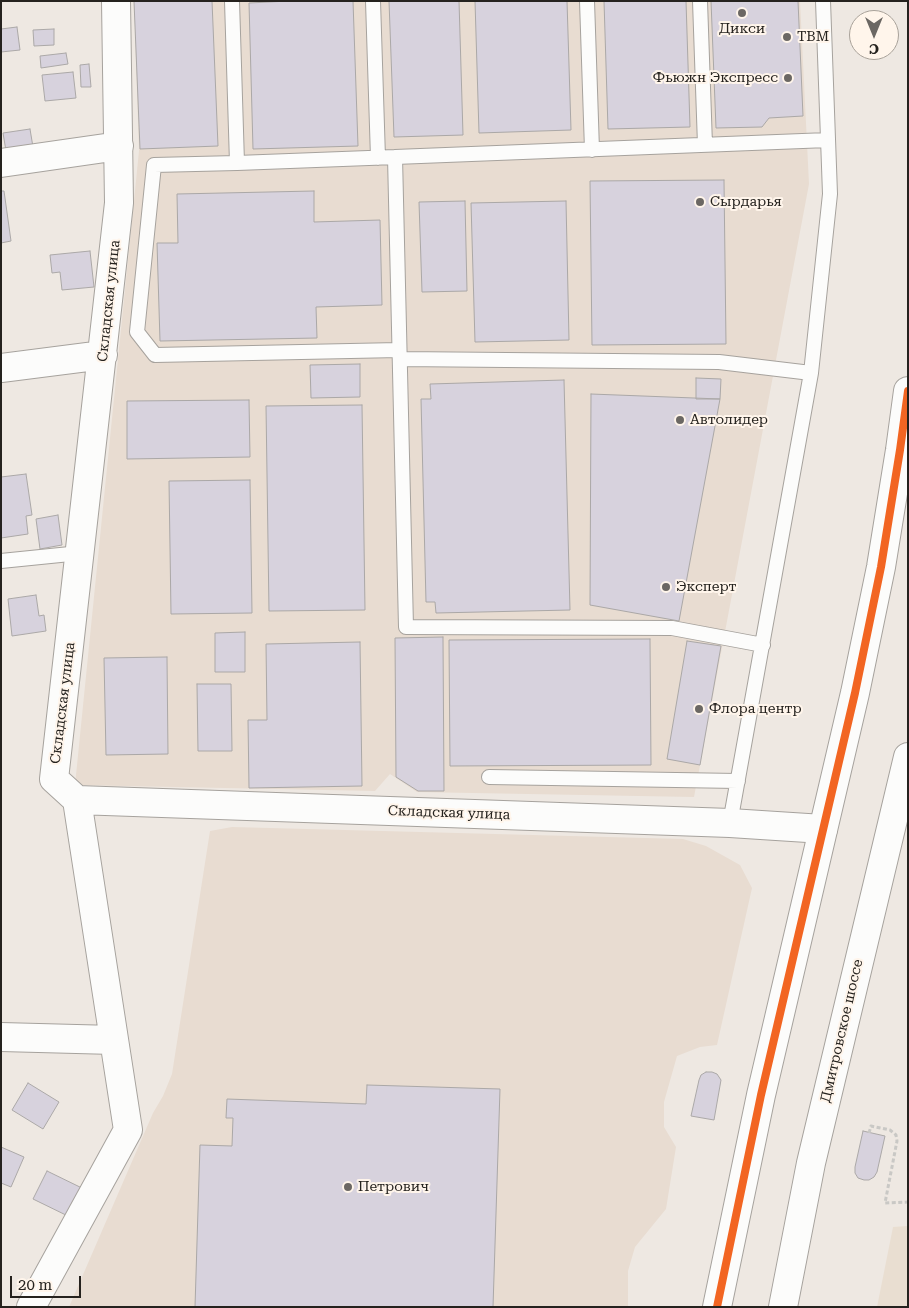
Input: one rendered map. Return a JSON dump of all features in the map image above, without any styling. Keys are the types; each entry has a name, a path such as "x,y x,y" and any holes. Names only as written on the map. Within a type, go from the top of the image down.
{"main road":[{"name":"Складская улица","path":"116,1 120,203 54,779 77,800 824,828"},
{"path":"1,163 119,146"},
{"path":"1,368 103,355"},
{"path":"717,1307 762,1095 855,693 881,567 908,390"},
{"name":"Дмитровское шоссе","path":"783,1307 811,1164 908,757"},
{"path":"31,1307 128,1130 77,800"},
{"path":"1,1037 114,1040"}],"lane":[{"path":"232,1 237,163"},
{"path":"373,1 378,158"},
{"path":"587,1 592,150"},
{"path":"700,1 705,145"},
{"path":"730,823 811,373 830,194 823,1"},
{"path":"811,373 719,362 399,354 156,355 137,332 154,165 828,140"},
{"path":"395,157 406,627 672,628 763,645"},
{"path":"1,561 80,553"},
{"path":"489,777 738,781"}],"path":[{"path":"869,1133 870,1126 890,1130 896,1134 897,1141 885,1203 908,1202"}],"shaded area":[{"path":"134,1 800,1 809,184 694,797 417,792 390,774 375,791 75,785 139,151"},
{"path":"232,827 683,839 706,846 740,865 752,888 717,1045 700,1047 677,1056 664,1102 664,1127 676,1147 666,1209 635,1247 628,1271 628,1307 69,1307 153,1113 163,1096 172,1074 210,831"},
{"path":"908,1226 908,1307 877,1307 893,1227"}],"building":[{"path":"134,1 212,1 218,146 140,149"},
{"path":"353,1 358,146 253,149 249,3"},
{"path":"389,1 459,1 463,135 394,137"},
{"path":"475,1 567,1 571,130 479,133"},
{"path":"604,1 686,1 690,127 608,129"},
{"path":"711,1 798,1 803,116 769,118 762,127 716,128"},
{"path":"17,27 20,50 1,52 1,29"},
{"path":"54,29 54,45 34,46 33,30"},
{"path":"66,53 68,64 41,68 40,56"},
{"path":"89,64 91,87 81,87 80,65"},
{"path":"73,72 76,98 45,101 42,75"},
{"path":"30,129 33,147 6,151 3,133"},
{"path":"724,180 726,344 592,345 590,181"},
{"path":"1,191 4,191 11,241 1,243"},
{"path":"314,191 314,222 380,220 382,305 316,307 317,338 160,341 157,243 178,243 177,194"},
{"path":"465,201 467,291 422,292 419,202"},
{"path":"566,201 569,340 475,342 471,203"},
{"path":"90,251 94,287 62,290 60,272 52,273 50,255"},
{"path":"360,364 360,397 311,398 310,365"},
{"path":"696,378 721,379 720,399 696,399"},
{"path":"564,380 570,610 436,613 435,602 426,602 421,399 431,399 430,384"},
{"path":"591,394 720,399 679,621 590,605"},
{"path":"249,400 250,457 127,459 127,401"},
{"path":"362,405 365,610 269,611 266,406"},
{"path":"26,474 32,515 26,516 28,534 1,538 1,477"},
{"path":"250,480 252,613 171,614 169,481"},
{"path":"58,515 62,545 40,549 36,519"},
{"path":"36,595 39,616 44,615 46,631 12,636 8,599"},
{"path":"245,632 245,672 215,672 215,633"},
{"path":"443,637 444,791 418,791 396,777 395,638"},
{"path":"650,639 651,765 450,766 449,640"},
{"path":"687,641 721,646 700,765 667,759"},
{"path":"360,642 362,786 249,788 248,720 267,720 266,644"},
{"path":"167,657 168,754 106,755 104,658"},
{"path":"197,684 231,684 232,751 198,751"},
{"path":"706,1072 717,1074 721,1080 714,1120 691,1116 699,1080 701,1075"},
{"path":"28,1083 59,1102 43,1129 12,1110"},
{"name":"Петрович","path":"367,1085 500,1089 493,1307 195,1307 200,1145 232,1146 233,1118 226,1118 227,1099 366,1104"},
{"path":"863,1131 885,1136 877,1172 869,1180 858,1178 855,1173"},
{"path":"1,1147 24,1157 11,1187 1,1183"},
{"path":"47,1171 86,1190 72,1218 33,1199"}],"transit line":[{"path":"717,1307 761,1095 855,693 881,567 908,391"}],"place":[{"name":"Дикси","path":"742,13"},
{"name":"ТВМ","path":"787,37"},
{"name":"Фьюжн Экспресс","path":"788,78"},
{"name":"Сырдарья","path":"700,202"},
{"name":"Автолидер","path":"680,420"},
{"name":"Эксперт","path":"666,587"},
{"name":"Флора центр","path":"699,709"},
{"name":"Петрович","path":"348,1187"}]}
